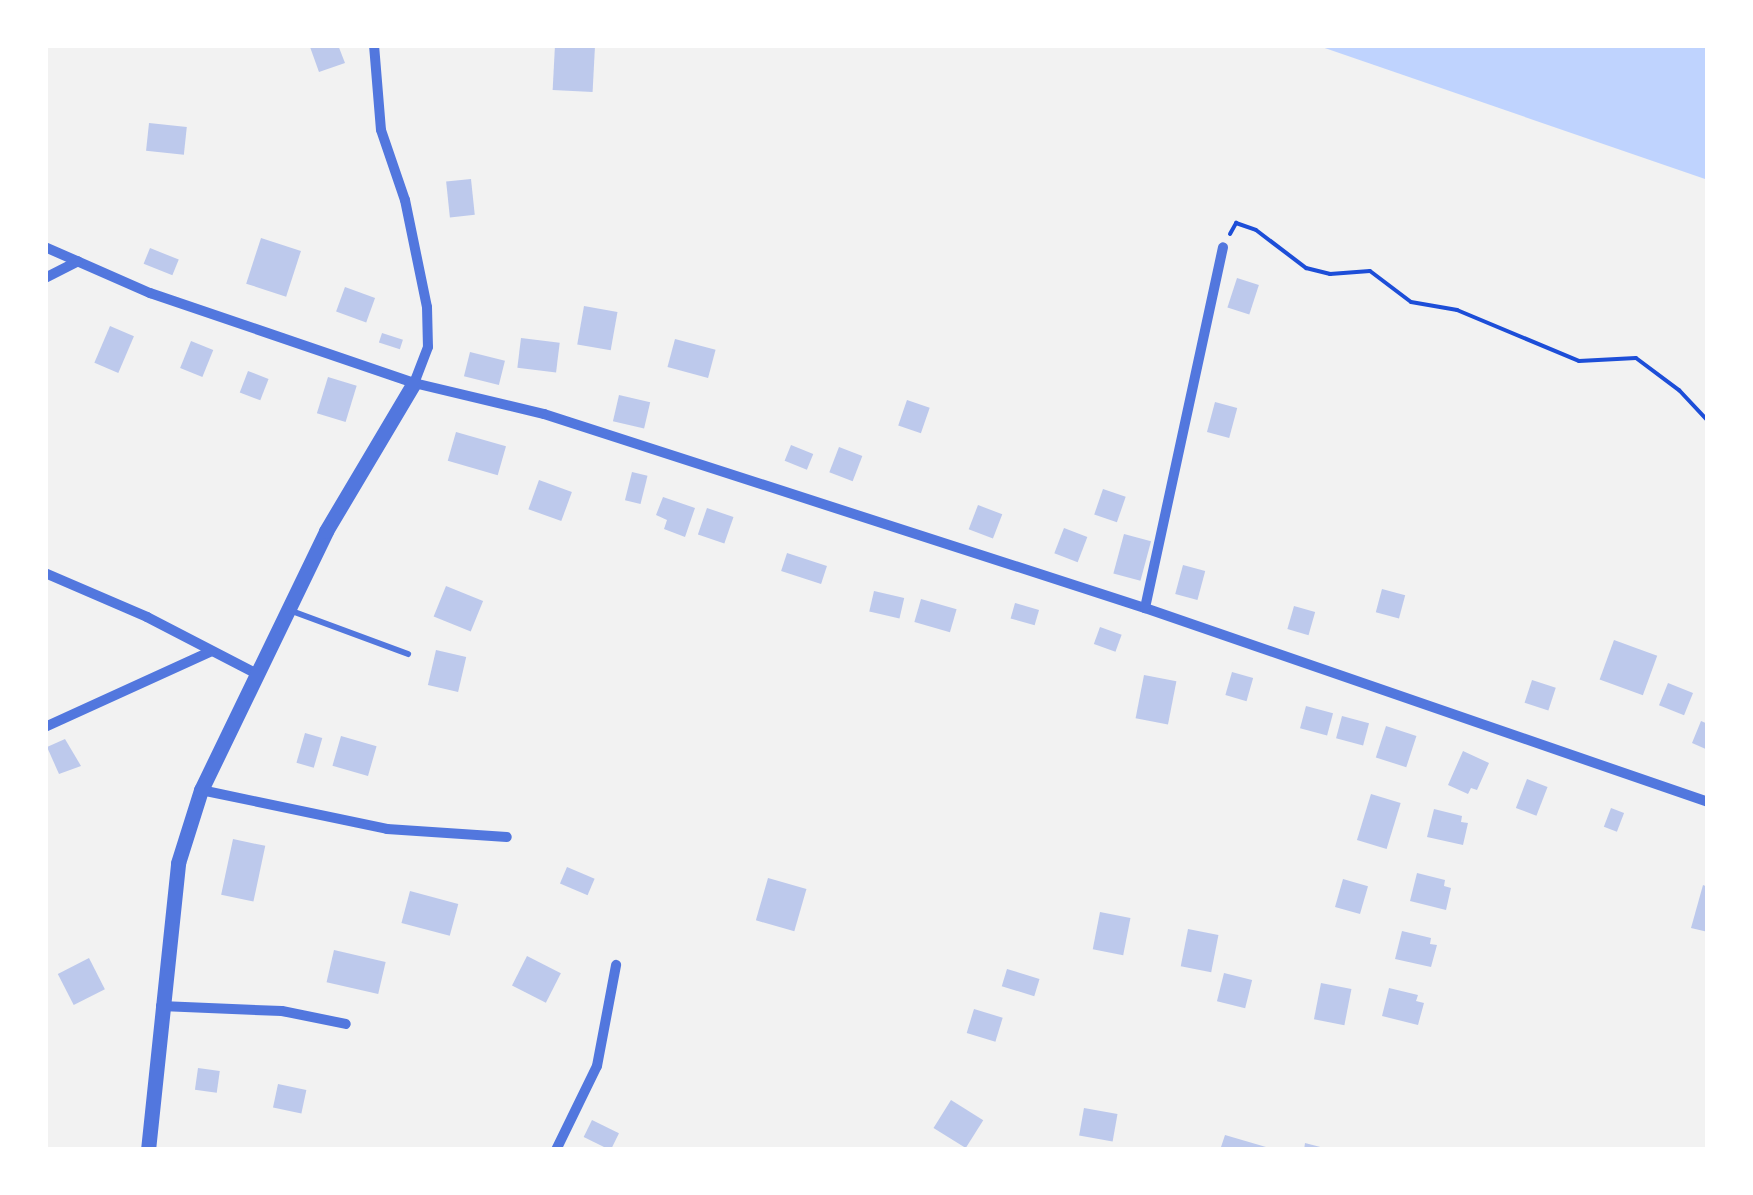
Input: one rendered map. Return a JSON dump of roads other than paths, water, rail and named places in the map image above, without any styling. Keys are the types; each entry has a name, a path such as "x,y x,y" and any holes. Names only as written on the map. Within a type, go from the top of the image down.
{"street":[{"path":"148,1150 178,864 201,790 326,531 414,383 428,347 427,307 405,200 381,130 374,45"},
{"path":"45,247 150,293 414,383 544,414 1145,608 1708,802"},
{"path":"1145,608 1223,247"},
{"path":"45,278 78,261"},
{"path":"45,574 257,674"},
{"path":"45,728 212,651"},
{"path":"201,790 387,829 507,837"},
{"path":"556,1150 597,1066 616,965"},
{"path":"161,1006 282,1011 346,1024"}],"lane":[{"path":"288,610 408,654"}],"water":[{"path":"1316,45 1708,45 1708,180"}]}
